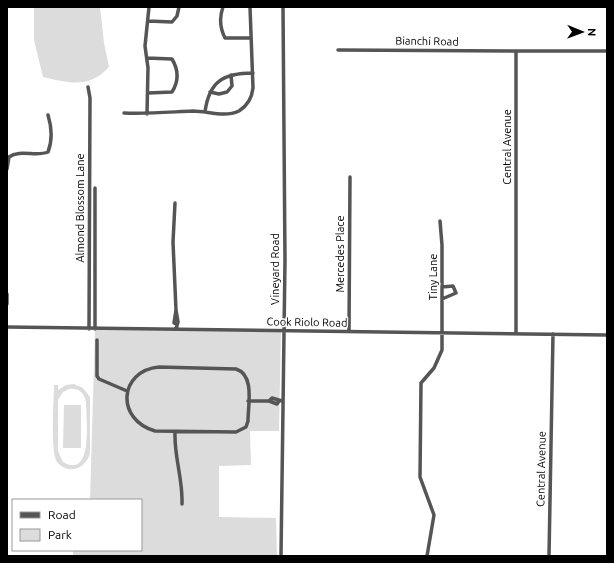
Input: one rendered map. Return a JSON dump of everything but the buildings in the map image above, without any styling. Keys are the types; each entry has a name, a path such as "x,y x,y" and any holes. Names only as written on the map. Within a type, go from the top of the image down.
{"street":[{"path":"147,114 147,58 145,46 149,7"},
{"path":"148,21 172,22 177,16 179,7"},
{"path":"223,7 220,19 226,38 251,38"},
{"path":"124,113 147,114 205,112 232,114 242,108 252,95 253,73 250,7"},
{"name":"Vineyard Road","path":"281,556 280,401 284,331 285,190 283,7"},
{"name":"Bianchi Road","path":"338,50 516,51"},
{"path":"516,51 607,51"},
{"name":"Central Avenue","path":"516,51 516,334"},
{"path":"147,58 172,59 177,72 176,83 172,92 148,93"},
{"path":"205,112 210,92 219,81 231,74 253,73"},
{"path":"210,92 219,94 227,92 232,86 231,74"},
{"name":"Almond Blossom Lane","path":"88,87 90,98 89,329"},
{"path":"7,169 9,157 13,154 43,154 48,152 52,136 52,126 48,115"},
{"name":"Mercedes Place","path":"349,332 350,177"},
{"path":"95,188 95,329"},
{"path":"175,203 173,242 176,317 178,322 176,324 176,329"},
{"name":"Tiny Lane","path":"427,556 434,515 420,477 421,383 434,368 442,350 440,221"},
{"path":"442,287 453,286 456,292 442,299"},
{"path":"7,294 7,304"},
{"name":"Cook Riolo Road","path":"7,327 607,335"},
{"name":"Central Avenue","path":"549,556 553,334"},
{"path":"97,340 96,371 98,379 127,391"},
{"path":"151,368 236,369 246,375 249,381 248,421 241,431 155,431 145,428 136,422 130,414 127,404 127,391 135,378 142,372 151,368"},
{"path":"248,401 269,401 277,404 280,401"},
{"path":"175,432 175,452 181,476 182,504"}],"green space":[{"path":"34,7 100,7 104,43 109,67 94,79 86,81 70,82 43,77 34,40"},
{"path":"95,329 281,331 279,431 250,431 251,465 219,466 219,517 276,518 277,556 73,556 73,551 142,551 142,499 90,499"},
{"path":"74,384 83,388 90,397 90,453 85,463 71,469 66,469 57,462 54,448 54,385 58,385 58,390 66,385","holes":["72,389 80,391 84,396 86,402 87,432 84,455 80,462 73,465 63,462 58,451 58,400 63,392"]},
{"path":"64,405 81,405 81,448 63,448"}]}
